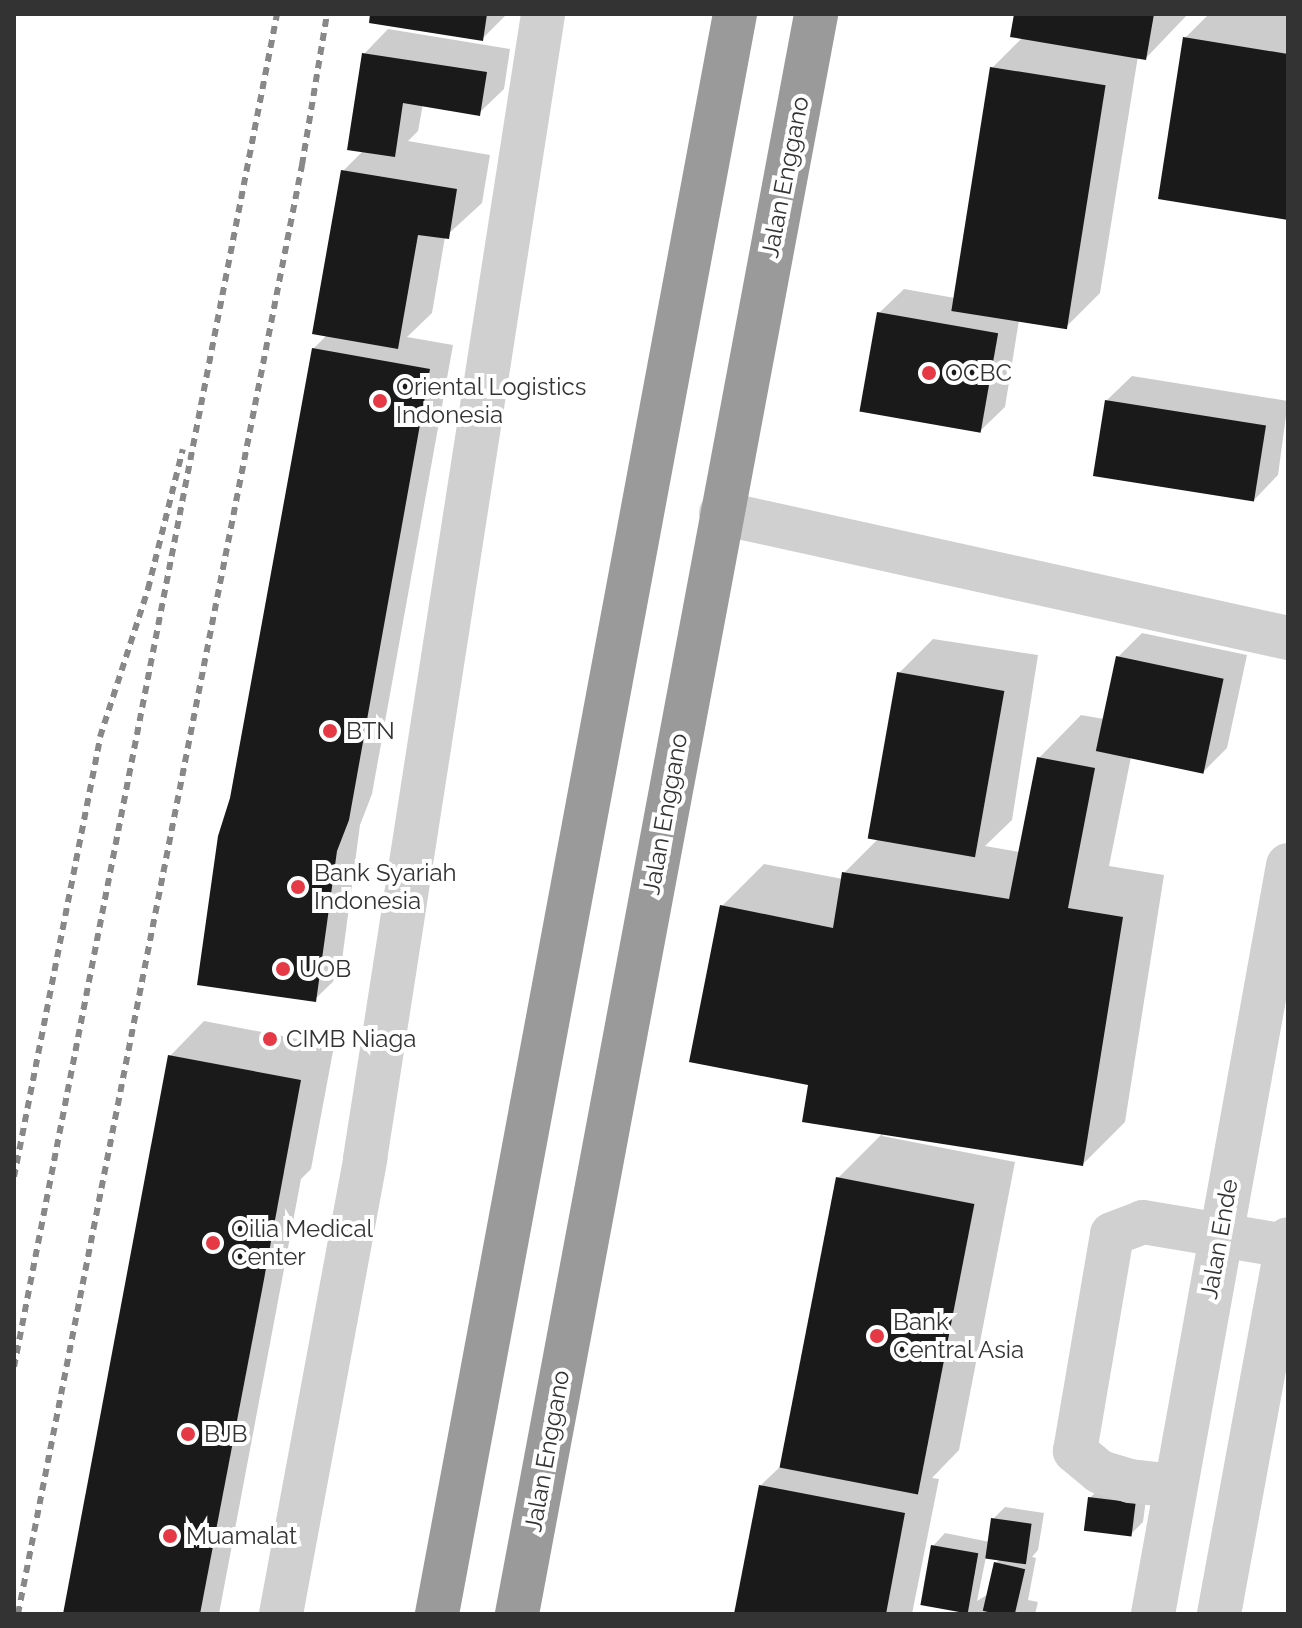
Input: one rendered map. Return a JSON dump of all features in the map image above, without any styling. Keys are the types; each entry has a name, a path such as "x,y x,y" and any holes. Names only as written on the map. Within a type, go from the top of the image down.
{"highway":[{"path":"437,1614 735,14"},
{"name":"Jalan Enggano","path":"517,1614 816,14"}],"lane":[{"path":"281,1614 365,1159 543,14"},
{"path":"721,513 1288,638"},
{"name":"Jalan Ende","path":"1153,1614 1288,865"},
{"path":"1175,1486 1130,1481 1100,1472 1075,1451 1112,1234 1143,1222 1219,1235 1287,1242 1219,1614"}],"building":[{"path":"370,14 487,14 483,41 369,23"},
{"path":"1014,14 1154,14 1146,60 1010,37"},
{"path":"1183,37 1288,54 1288,220 1158,199"},
{"path":"362,53 487,72 480,116 403,103 395,157 347,150"},
{"path":"990,67 1106,85 1067,329 951,311"},
{"path":"341,170 457,189 449,239 418,235 398,349 312,334"},
{"name":"OCBC","path":"877,312 998,333 981,433 859,411"},
{"path":"312,348 430,369 349,820 337,851 316,1002 197,985 218,836 230,798"},
{"path":"1105,400 1266,425 1254,502 1093,476"},
{"path":"1116,656 1224,679 1203,774 1096,751"},
{"path":"897,672 1004,691 975,857 868,838"},
{"path":"1037,757 1095,768 1068,908 1123,917 1083,1166 802,1122 808,1085 689,1062 720,905 833,928 842,872 1009,899"},
{"path":"168,1055 301,1080 262,1290 200,1614 63,1614"},
{"name":"Bank Central Asia","path":"836,1177 974,1204 918,1494 780,1468"},
{"path":"759,1485 905,1513 886,1614 734,1614"},
{"path":"1088,1497 1136,1503 1131,1537 1084,1531"},
{"path":"991,1518 1032,1524 1026,1564 985,1559"},
{"path":"931,1545 978,1553 968,1613 920,1605"},
{"path":"994,1562 1025,1569 1015,1614 983,1611"}],"railway":[{"path":"14,1367 277,14"},
{"path":"18,1614 302,165 327,14"},
{"path":"14,1177 100,737 148,589 183,449"}],"place":[{"name":"OCBC","path":"929,373"},
{"name":"Oriental Logistics Indonesia","path":"380,401"},
{"name":"BTN","path":"330,731"},
{"name":"Bank Syariah Indonesia","path":"298,887"},
{"name":"UOB","path":"283,969"},
{"name":"CIMB Niaga","path":"270,1039"},
{"name":"Oilia Medical Center","path":"213,1243"},
{"name":"Bank Central Asia","path":"877,1336"},
{"name":"BJB","path":"188,1434"},
{"name":"Muamalat","path":"170,1536"}]}
